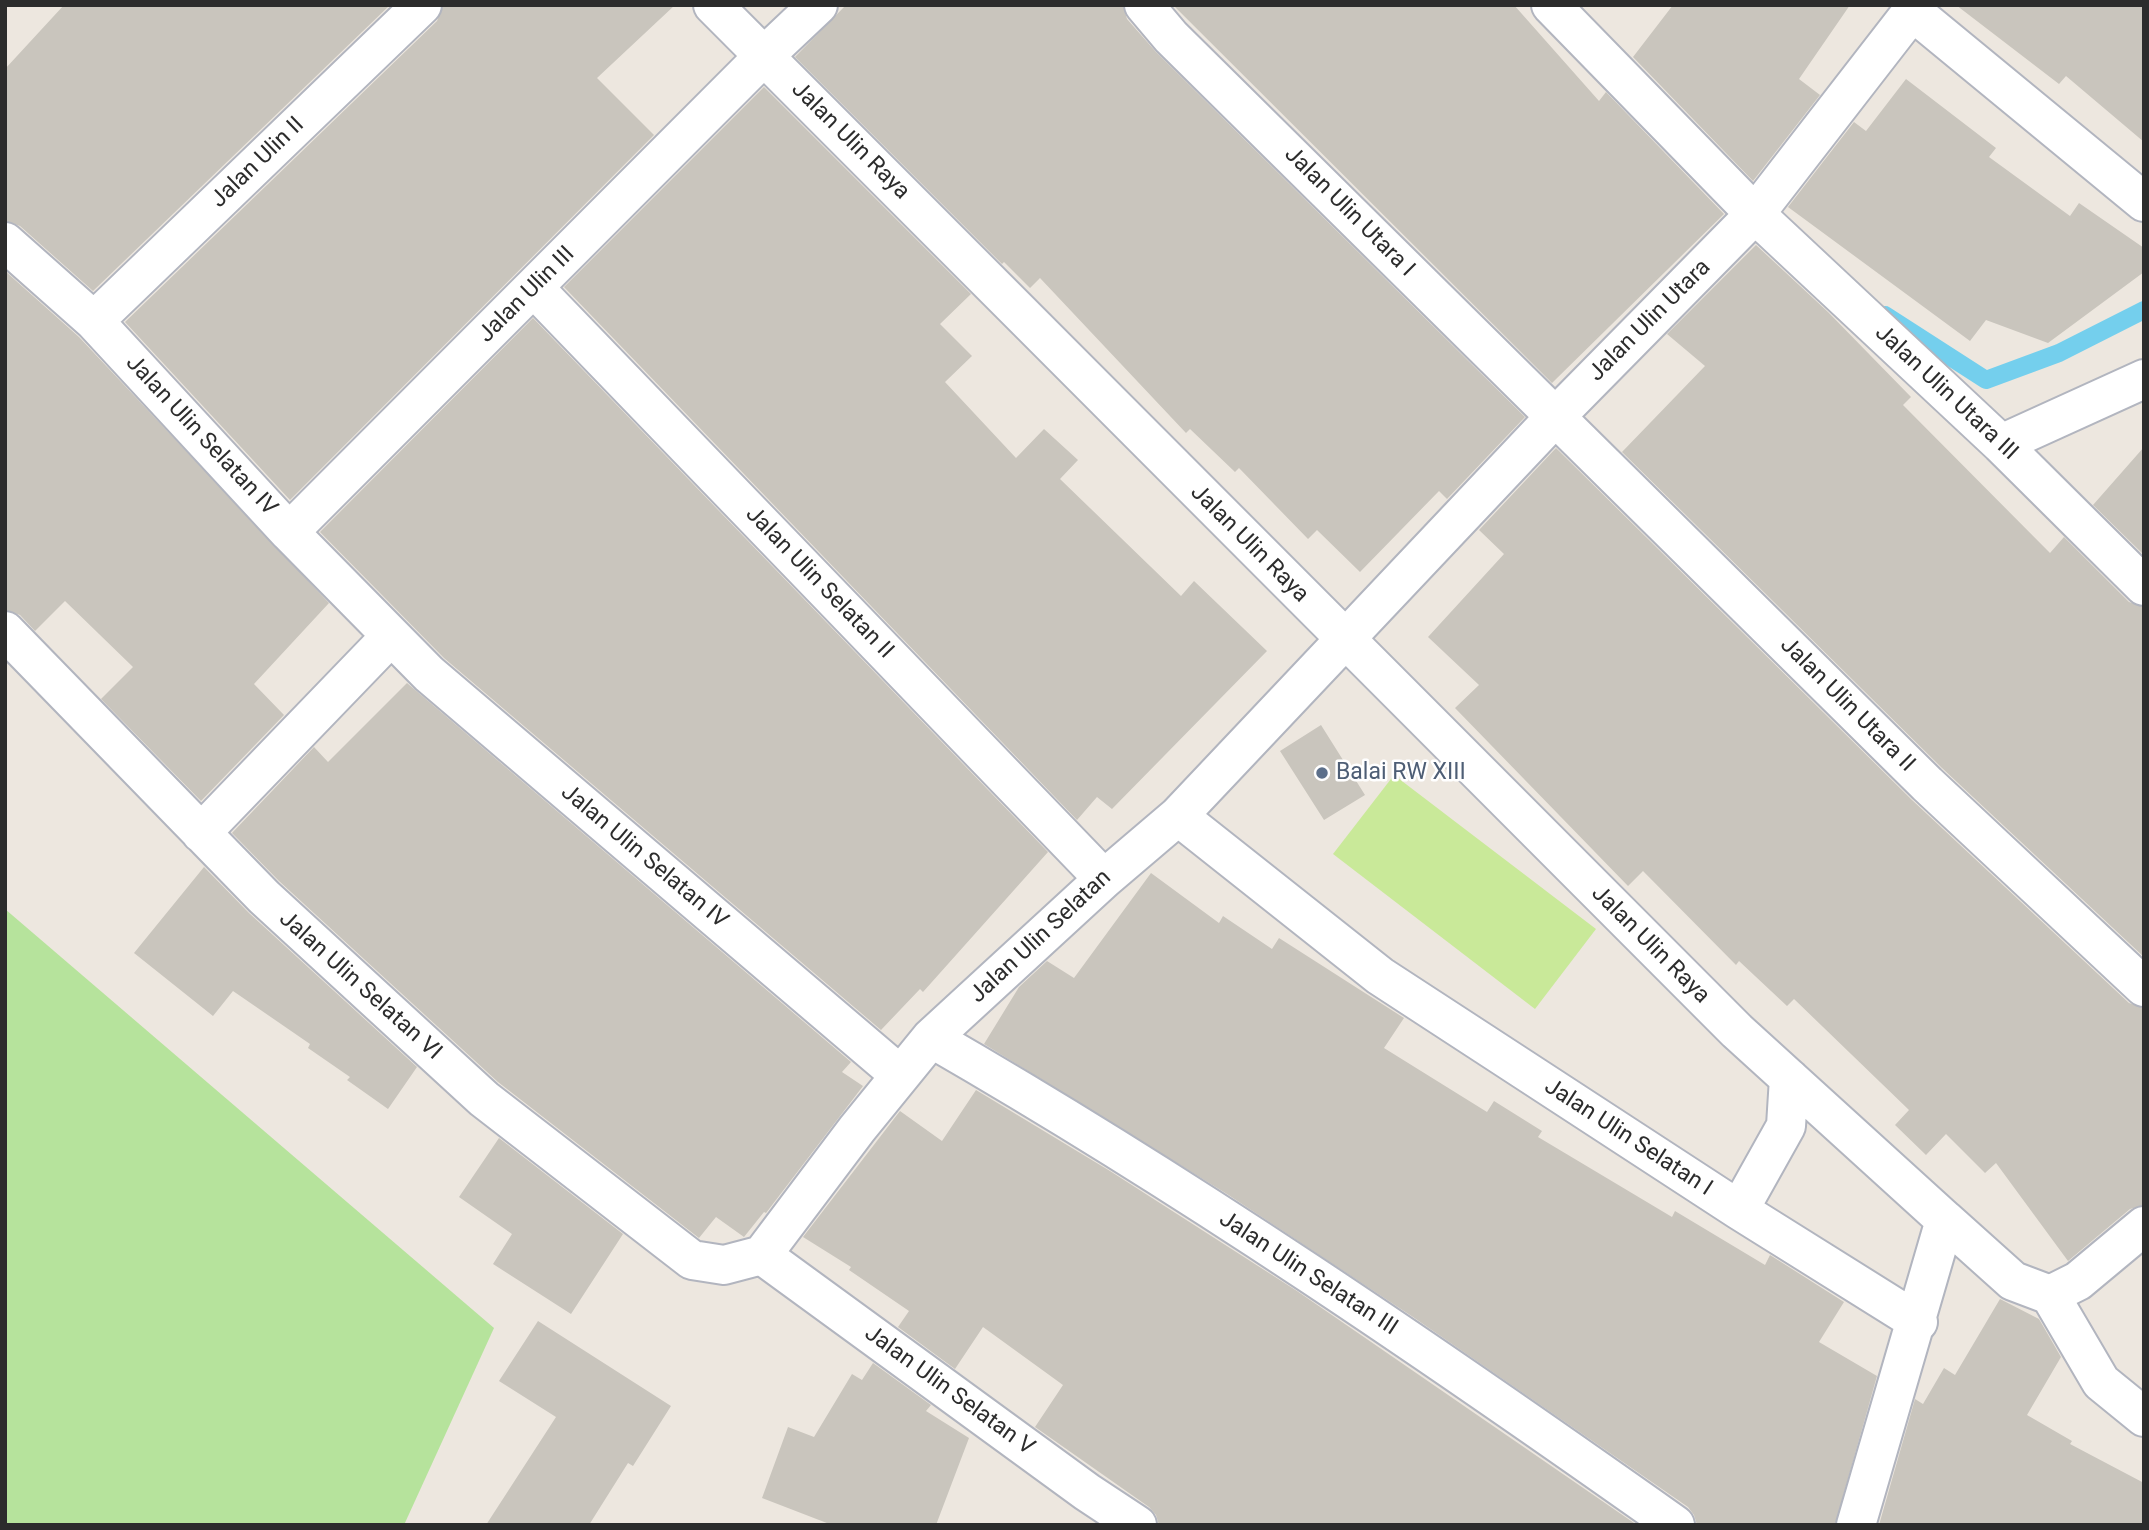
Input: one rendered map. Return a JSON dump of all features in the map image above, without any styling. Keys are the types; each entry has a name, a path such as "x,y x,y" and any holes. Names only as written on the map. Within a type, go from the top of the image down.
{"street":[{"name":"Jalan Ulin II","path":"94,321 422,5"},
{"name":"Jalan Ulin Raya","path":"713,5 1728,1022 2013,1281 2050,1295"},
{"name":"Jalan Ulin III","path":"289,532 818,5"},
{"name":"Jalan Ulin Utara I","path":"1144,5 1171,37 1555,417"},
{"path":"1551,5 1765,202"},
{"name":"Jalan Ulin Utara","path":"1344,640 1555,417 1765,202 1914,8"},
{"path":"1914,8 2144,202"},
{"name":"Jalan Ulin Utara III","path":"1765,202 2144,586"},
{"name":"Jalan Ulin Selatan IV","path":"5,242 94,321 289,532 429,674 900,1075"},
{"name":"Jalan Ulin Selatan II","path":"534,288 1104,879"},
{"path":"2001,444 2144,379"},
{"name":"Jalan Ulin Utara II","path":"1555,417 1927,784 2144,987"},
{"name":"Jalan Ulin Selatan VI","path":"5,631 264,897 484,1099 692,1260 724,1265 762,1255"},
{"path":"201,832 391,636"},
{"name":"Jalan Ulin Selatan","path":"762,1255 931,1038 1104,879 1178,816 1344,640"},
{"name":"Jalan Ulin Selatan I","path":"1178,816 1380,976 1739,1210 1917,1322"},
{"name":"Jalan Ulin Selatan III","path":"931,1038 1194,1199 1474,1384 1675,1525"},
{"path":"1739,1210 1786,1126 1789,1078"},
{"path":"1856,1525 1945,1220"},
{"path":"2144,1226 2078,1281 2050,1295 2101,1382 2144,1417"},
{"name":"Jalan Ulin Selatan V","path":"762,1255 1076,1484 1137,1525"}],"green space":[{"path":"1394,775 1596,929 1535,1009 1333,854"},
{"path":"5,909 494,1328 404,1525 5,1525"}],"building":[{"path":"64,5 390,5 93,291 20,226 5,221 5,69"},
{"path":"443,5 675,5 597,78 654,135 290,500 125,322 437,21"},
{"path":"846,5 1123,5 1127,19 1156,52 1525,417 1447,499 1439,491 1360,572 1317,530 1308,539 1239,468 1235,472 1190,429 1186,433 1040,278 1030,288 1004,262 1002,264 795,57"},
{"path":"1173,5 1514,5 1599,101 1606,92 1724,214 1552,383"},
{"path":"1673,5 1850,5 1799,79 1820,95 1753,181 1633,57"},
{"path":"1956,5 2144,5 2144,142 2066,76 2059,84"},
{"path":"1906,79 1996,148 1989,157 2070,216 2079,203 2144,248 2144,272 2048,343 1986,320 1970,341 1788,207 1854,122 1866,131"},
{"path":"764,87 971,294 940,324 972,356 945,382 1016,458 1044,429 1078,460 1060,479 1181,596 1194,581 1267,651 1112,809 1097,797 1077,820 564,287"},
{"path":"1756,245 1828,312 1911,397 1903,405 2050,553 2064,537 2129,602 2144,607 2144,957 1942,768 1622,452 1705,366 1667,334"},
{"path":"5,271 79,337 329,603 254,684 284,715 201,801 101,699 133,667 65,601 35,631 20,615 5,610"},
{"path":"533,318 1048,852 923,992 920,989 881,1030 444,658 320,532"},
{"path":"2144,447 2144,555 2093,505"},
{"path":"1556,448 1912,800 2129,1003 2144,1008 2144,1205 2130,1209 2068,1261 1996,1163 1985,1173 1946,1134 1926,1155 1895,1125 1909,1110 1794,999 1787,1006 1739,961 1736,965 1643,871 1628,886 1455,708 1479,685 1428,637 1504,554 1479,530"},
{"path":"407,683 851,1062 842,1072 863,1086 766,1213 764,1212 744,1237 716,1217 699,1238 498,1082 279,881 232,833 314,747 328,762"},
{"name":"Balai RW XIII","path":"1321,725 1365,795 1324,820 1280,751"},
{"path":"204,867 249,913 417,1067 388,1109 347,1080 350,1077 308,1048 310,1044 233,991 213,1016 134,953"},
{"path":"1151,873 1219,923 1223,916 1272,949 1279,938 1404,1018 1384,1048 1487,1112 1494,1101 1542,1131 1538,1137 1672,1217 1675,1211 1765,1265 1770,1255 1844,1302 1819,1342 1877,1376 1835,1525 1697,1525 1688,1507 1413,1317 1227,1194 984,1044 1019,987 1047,961 1074,978"},
{"path":"976,1090 1110,1171 1297,1291 1637,1525 1159,1525 1156,1515 1149,1507 1035,1427 1063,1385 983,1327 955,1369 898,1327 909,1311 849,1270 851,1267 803,1237 900,1111 942,1141"},
{"path":"499,1138 623,1234 571,1314 493,1264 512,1234 459,1197"},
{"path":"2000,1299 2039,1319 2061,1357 2027,1415 2072,1441 2070,1444 2144,1483 2144,1525 1879,1525 1915,1399 1923,1404 1944,1368 1955,1375"},
{"path":"538,1321 671,1406 633,1466 628,1463 589,1525 486,1525 556,1417 499,1381"},
{"path":"873,1363 931,1405 926,1411 969,1438 936,1525 832,1525 762,1498 788,1427 814,1437 852,1374 862,1380"}],"waterway":[{"path":"1885,315 1986,380 2059,353 2144,310"}],"place":[{"name":"Balai RW XIII","path":"1322,773"}]}
